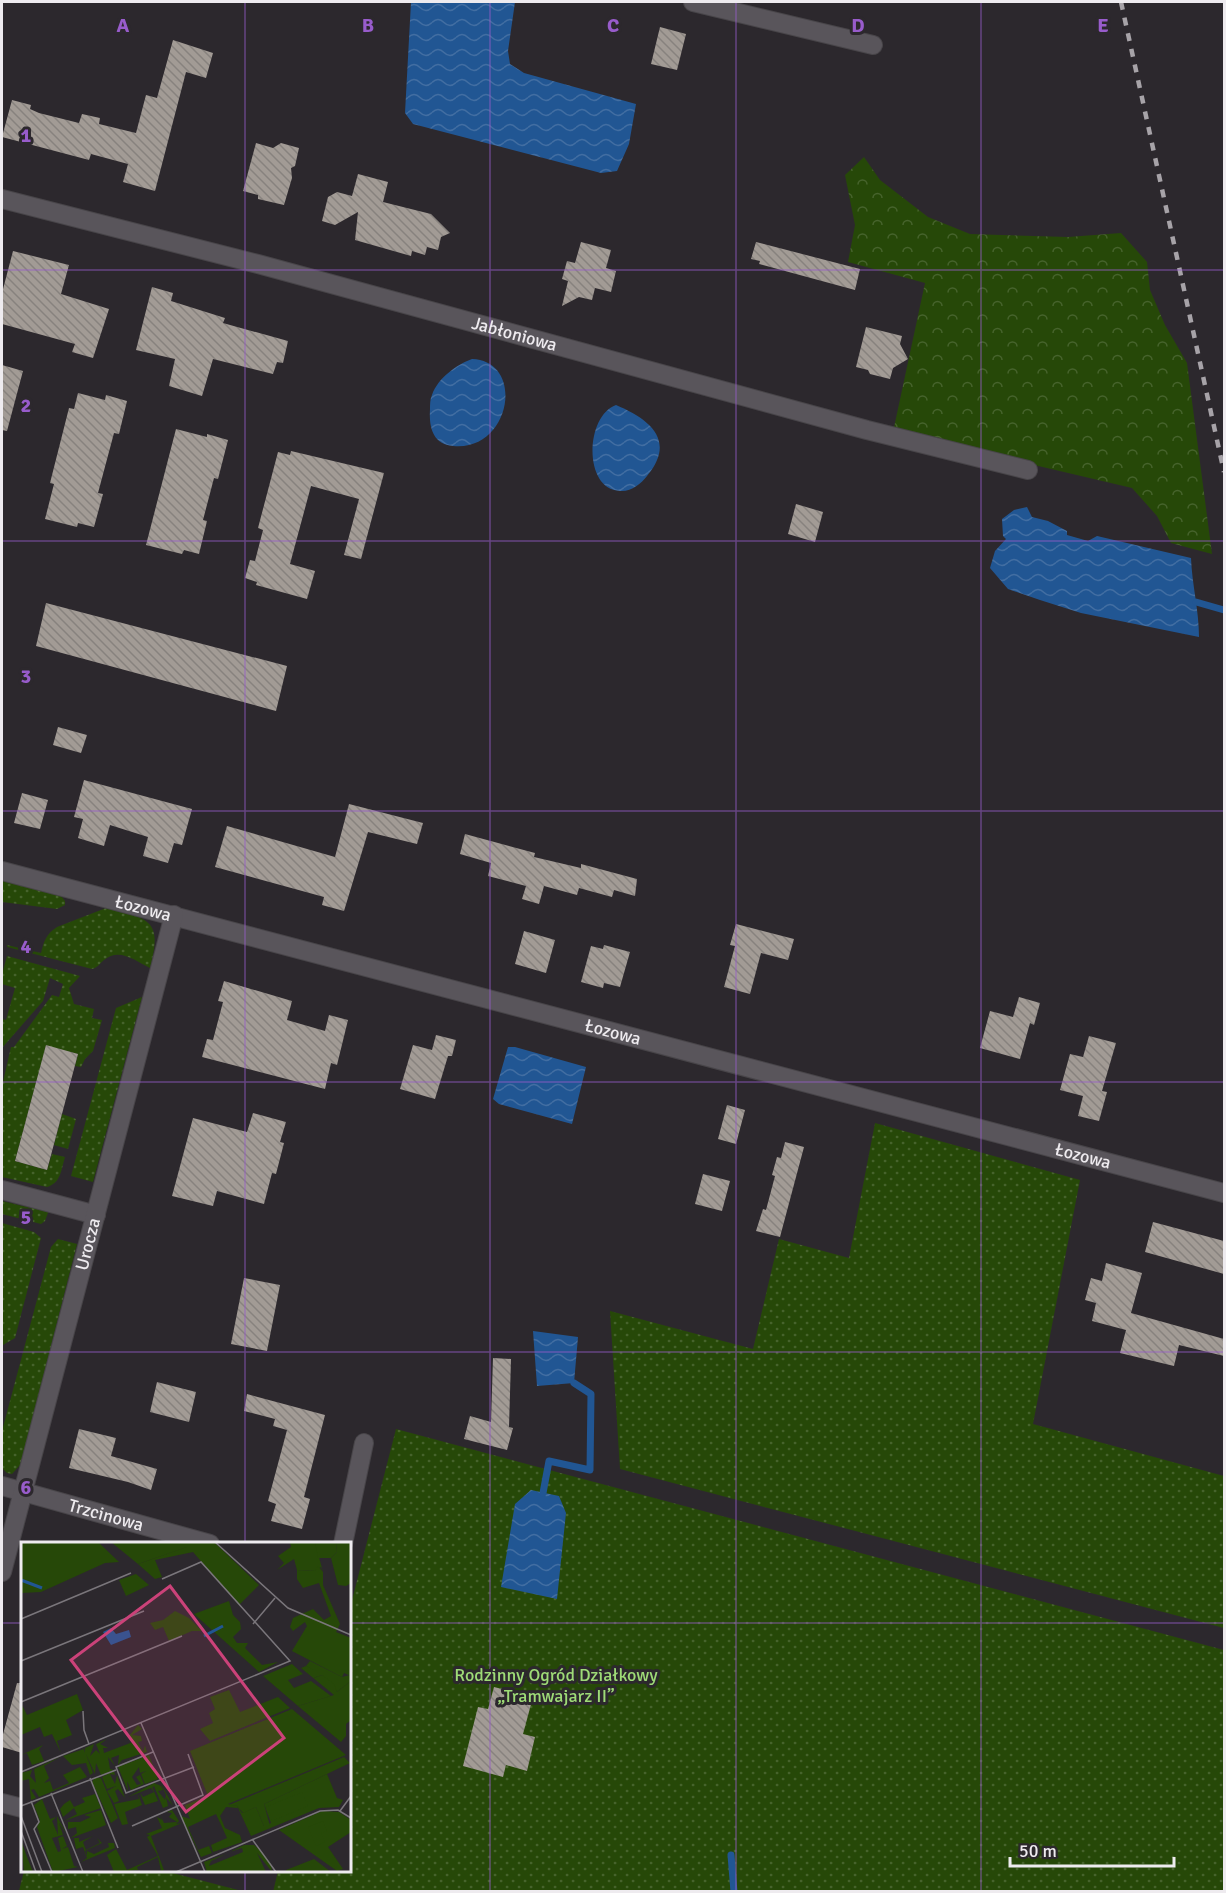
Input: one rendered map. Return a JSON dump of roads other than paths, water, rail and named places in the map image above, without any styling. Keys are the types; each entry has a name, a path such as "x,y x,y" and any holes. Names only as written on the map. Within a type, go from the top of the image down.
{"street":[{"path":"693,2 873,45"},
{"name":"Jabłoniowa","path":"2,199 258,264 867,430 1028,470"},
{"name":"Łozowa","path":"2,871 1224,1193"},
{"name":"Urocza","path":"2,1572 174,915"},
{"path":"2,1190 96,1215"},
{"path":"343,1542 364,1443"},
{"name":"Trzcinowa","path":"2,1486 203,1542"},
{"path":"2,1803 21,1808"}],"water":[{"path":"411,2 515,2 508,51 510,64 524,73 636,104 629,144 617,171 601,173 413,124 405,113"},
{"path":"472,359 489,364 500,374 505,389 505,406 499,422 488,435 473,444 446,445 436,438 431,428 431,397 448,373"},
{"path":"616,405 648,424 659,441 656,463 647,476 635,487 624,491 608,487 599,479 592,452 598,423 606,412"},
{"path":"1027,507 1032,517 1048,521 1067,531 1067,535 1088,541 1097,536 1191,558 1199,637 1081,613 1008,589 990,568 995,551 1006,539 1003,536 1002,519 1014,510"},
{"path":"508,1047 586,1067 572,1124 499,1104 493,1099"},
{"path":"533,1331 578,1337 574,1383 537,1386"},
{"path":"531,1490 559,1496 566,1513 557,1599 501,1587 515,1504"}],"waterway":[{"path":"1196,602 1224,610"},
{"path":"543,1493 549,1461 590,1470 591,1394 574,1383"},
{"path":"731,1855 734,1892"}],"railway":[{"path":"1121,2 1224,472"}],"park label":[{"name":"Rodzinny Ogród Działkowy „Tramwajarz II”","path":"556,1685"}]}
